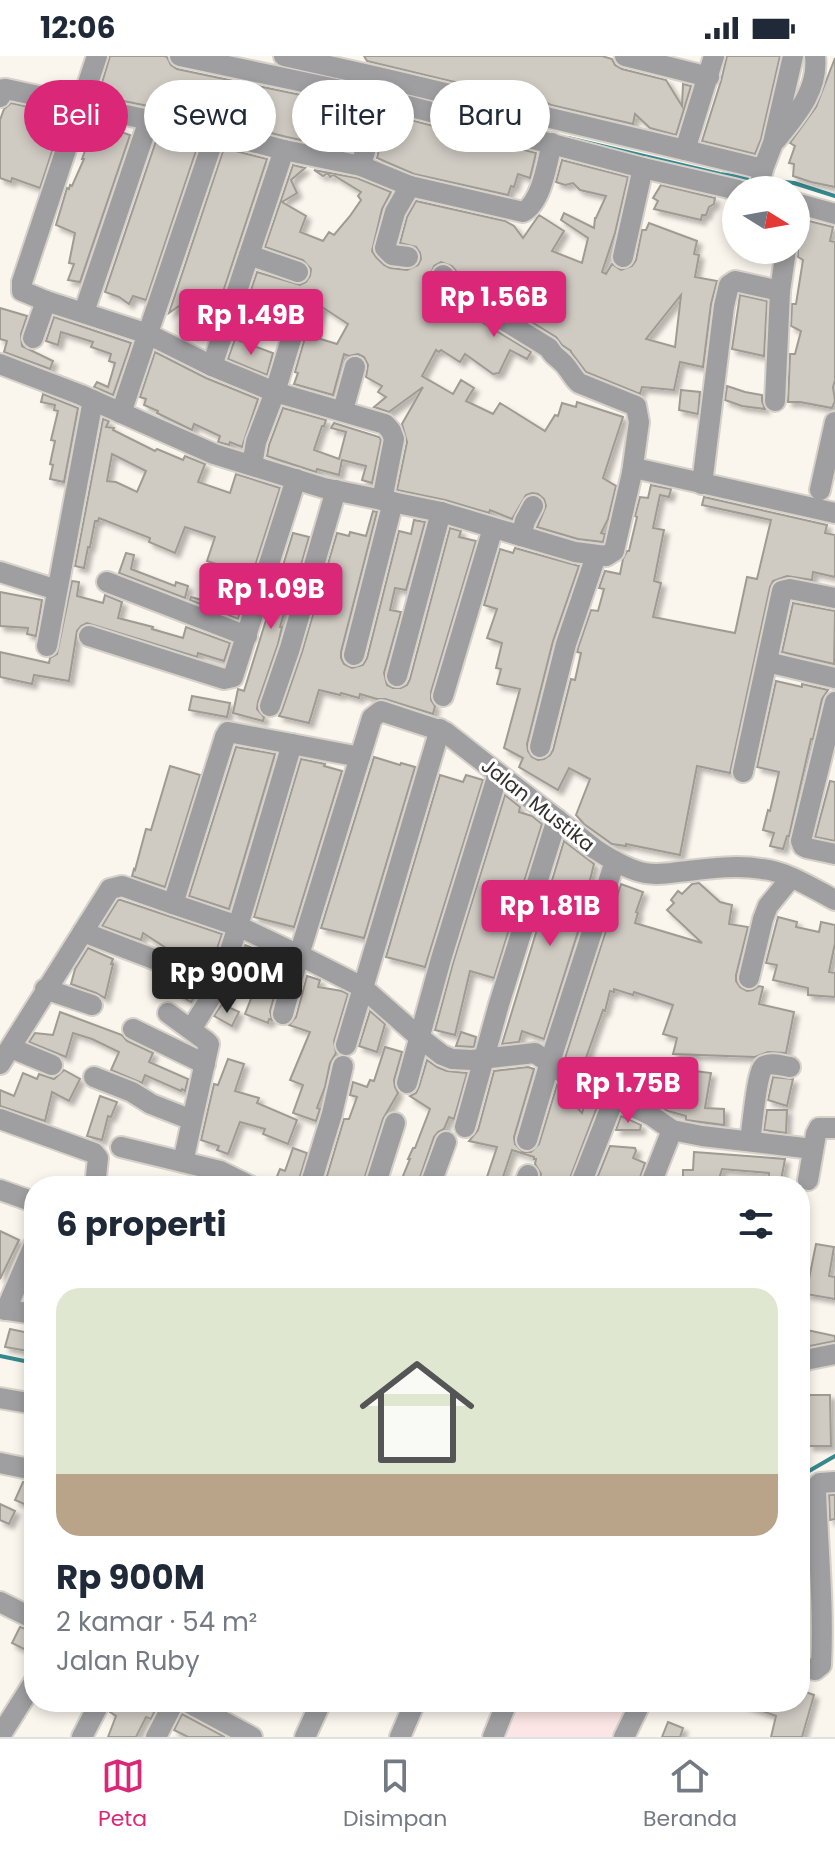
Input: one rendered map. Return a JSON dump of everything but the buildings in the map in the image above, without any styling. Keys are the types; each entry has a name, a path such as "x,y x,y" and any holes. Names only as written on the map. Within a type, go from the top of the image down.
{"street":[{"path":"89,80 97,56"},
{"path":"180,56 318,80"},
{"path":"284,56 356,64 368,80"},
{"path":"625,56 709,77"},
{"path":"685,150 714,56"},
{"path":"762,176 773,143 793,56"},
{"path":"773,143 795,116 813,85 815,56"},
{"path":"0,97 4,89 24,93"},
{"path":"414,97 685,150 756,176"},
{"path":"414,101 552,143 722,186"},
{"path":"84,312 144,135"},
{"path":"276,148 361,166 410,186 523,212 530,208 543,182 552,143"},
{"path":"212,366 284,150"},
{"path":"66,152 22,282 25,293 148,334 212,366 275,392 385,424 393,435 387,501 354,655"},
{"path":"121,413 209,152"},
{"path":"361,166 364,152"},
{"path":"623,257 643,168"},
{"path":"408,257 392,255 385,248 395,212 410,186"},
{"path":"810,207 835,214"},
{"path":"249,255 298,272"},
{"path":"775,401 784,264"},
{"path":"0,364 93,400 214,454 336,490 441,512 555,547 596,556 609,555 616,548 632,473 639,422 636,406 579,383 549,348 451,288 443,275"},
{"path":"702,484 729,285 735,281 780,291"},
{"path":"33,338 46,301"},
{"path":"252,465 256,442 299,313"},
{"path":"343,410 355,367"},
{"path":"47,646 93,400"},
{"path":"820,490 835,422"},
{"path":"632,473 642,470 835,513"},
{"path":"89,636 224,679 233,677 296,479"},
{"path":"270,706 336,490"},
{"path":"521,536 533,506"},
{"path":"397,676 441,512"},
{"path":"443,696 493,528"},
{"path":"540,747 566,644 596,556"},
{"path":"0,572 57,590"},
{"path":"107,582 247,636"},
{"path":"743,772 782,591 790,589 835,598"},
{"path":"767,662 835,678"},
{"path":"835,702 801,841 807,848 835,854"},
{"name":"Jalan Mustika","path":"360,757 372,718 386,711 440,729 595,849 615,861 644,873 662,875 745,867 776,872 835,900"},
{"path":"313,1176 362,987 440,729"},
{"path":"173,904 226,735 232,732 360,757 283,1014"},
{"path":"195,1023 219,984 292,744"},
{"path":"407,1083 441,959 498,774"},
{"path":"465,1127 507,976 557,819"},
{"path":"527,1140 615,861"},
{"path":"749,978 768,906 791,878"},
{"path":"52,1065 6,1056 107,891 122,886 238,926 362,987 419,1037 452,1059 535,1053 565,1074 652,1116 672,1130 813,1149"},
{"path":"83,932 219,984"},
{"path":"45,989 92,1005"},
{"path":"168,1013 208,1043 183,1162"},
{"path":"133,1029 205,1064"},
{"path":"750,1141 762,1068 765,1065 790,1067"},
{"path":"94,1077 192,1120"},
{"path":"584,1176 614,1099"},
{"path":"0,1119 94,1153 98,1158 96,1176"},
{"path":"378,1176 395,1123"},
{"path":"809,1176 819,1128 835,1128"},
{"path":"654,1176 672,1130"},
{"path":"434,1176 446,1142"},
{"path":"121,1147 230,1176"},
{"path":"0,1190 24,1198"},
{"path":"24,1267 3,1309 24,1312"},
{"path":"810,1359 835,1354"},
{"path":"0,1398 24,1402"},
{"path":"0,1463 24,1468"},
{"path":"810,1668 817,1669 828,1663 819,1573 816,1491 820,1483 835,1482"},
{"path":"0,1602 24,1614"},
{"path":"0,1736 24,1698"},
{"path":"82,1737 95,1712"},
{"path":"156,1737 169,1712"},
{"path":"221,1712 243,1735"},
{"path":"305,1737 316,1712"},
{"path":"400,1737 411,1712"},
{"path":"493,1737 503,1712"},
{"path":"624,1737 636,1712"}],"shaded area":[{"path":"513,1712 624,1712 613,1737 502,1737"}],"waterway":[{"path":"568,138 734,176"},
{"path":"810,188 835,196"},
{"path":"0,1356 24,1361"},
{"path":"810,1470 835,1456"}]}
